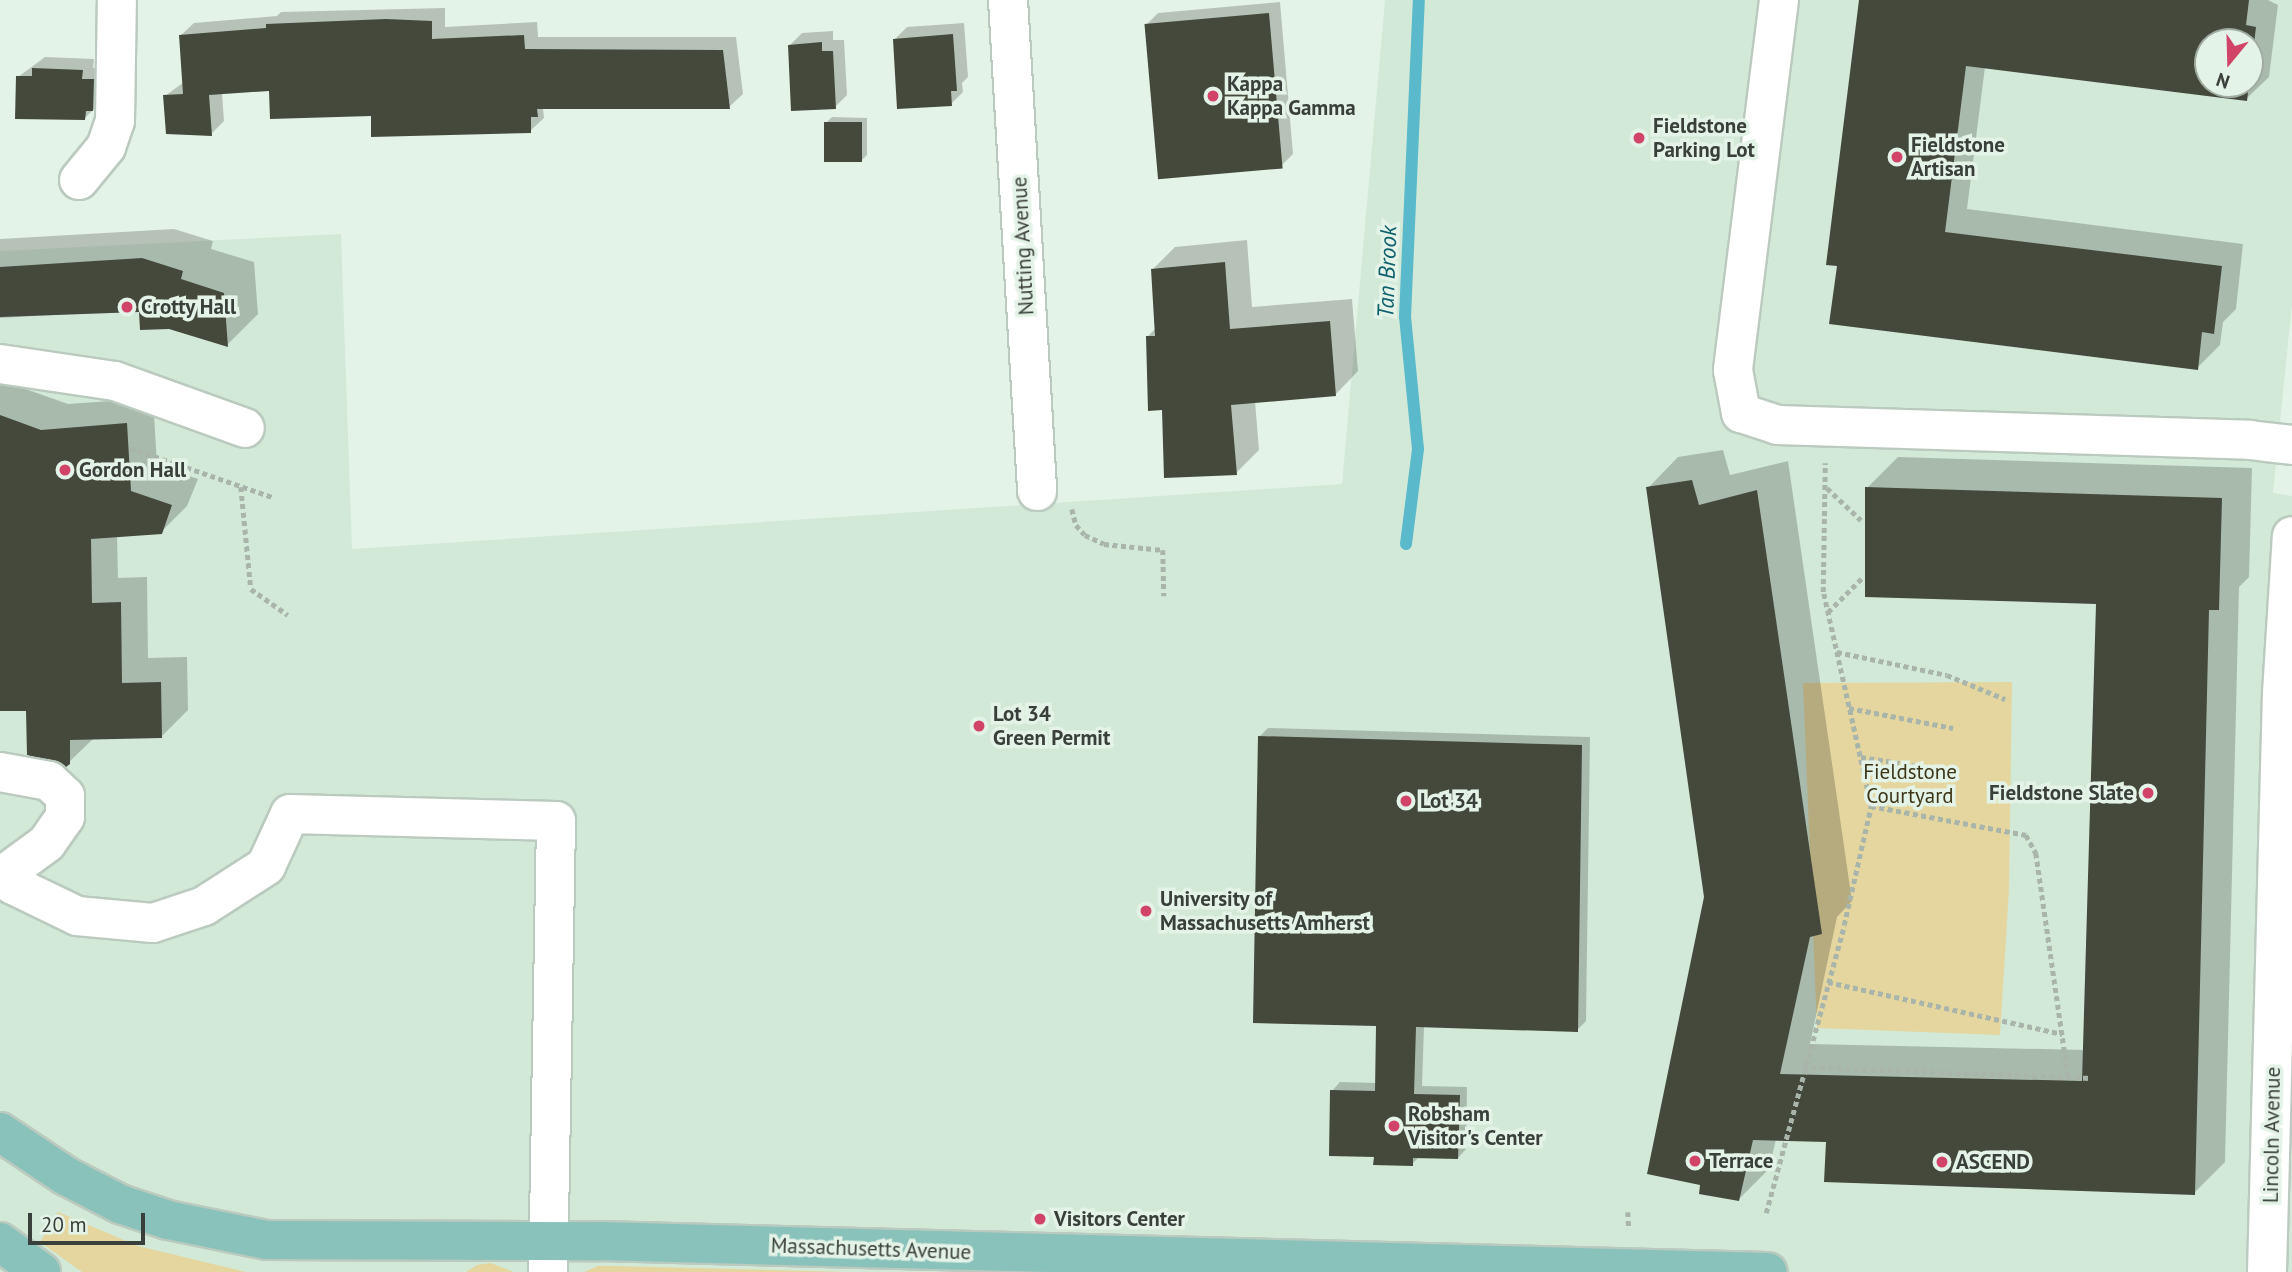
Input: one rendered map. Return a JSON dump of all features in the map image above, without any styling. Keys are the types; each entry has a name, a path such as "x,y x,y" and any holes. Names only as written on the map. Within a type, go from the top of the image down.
{"main road":[{"name":"Massachusetts Avenue","path":"4,1142 120,1204 168,1220 266,1240 549,1256 1768,1272"},
{"path":"0,1242 41,1272"}],"street":[{"path":"79,180 106,147 115,121 117,0"},
{"name":"Nutting Avenue","path":"1008,0 1054,496"},
{"path":"1779,0 1733,370 1741,413 1777,425 2250,440 2292,445"},
{"path":"0,364 115,381 245,428"},
{"name":"Lincoln Avenue","path":"2267,1272 2282,693 2292,536"},
{"path":"0,772 49,780 65,796 65,817 47,843 1,875 77,916 153,923 204,906 266,866 290,814 556,821 549,1256"}],"path":[{"path":"130,448 275,498"},
{"path":"1766,1213 1803,1067 1828,982 1871,806 1823,592 1827,488 1824,453"},
{"path":"241,487 251,589 288,615"},
{"path":"1827,488 1861,520"},
{"path":"1054,496 1085,535 1104,544 1163,550 1164,596"},
{"path":"1828,613 1862,578"},
{"path":"1837,652 1947,675 2005,699"},
{"path":"1849,708 1953,728"},
{"path":"1860,757 1956,772"},
{"path":"1871,806 2026,835 2036,853 2068,1076"},
{"path":"1828,982 2063,1034"},
{"path":"1803,1067 2091,1078"}],"shaded area":[{"name":"University of Massachusetts Amherst","path":"1385,0 2292,0 2292,304 2273,493 2292,496 2292,1272 0,1272 0,251 341,234 352,549 1342,484"}],"green space":[{"name":"Fieldstone Courtyard","path":"2012,682 2009,889 2000,1035 1817,1028 1803,683"},
{"path":"58,1212 138,1246 246,1272 82,1272 40,1242"},
{"path":"491,1263 514,1272 466,1272 477,1265"},
{"path":"598,1266 614,1266 849,1272 584,1272"}],"building":[{"name":"Fieldstone Artisan","path":"1859,0 2249,0 2246,25 2256,28 2194,28 2194,94 1966,66 1945,232 2222,266 2214,334 2202,332 2198,370 1829,324 1837,266 1826,265"},
{"name":"Kappa Kappa Gamma","path":"1269,13 1283,168 1158,179 1144,24"},
{"path":"386,19 432,21 432,39 524,35 525,49 723,50 730,109 537,109 538,117 531,117 531,133 371,137 371,116 270,119 269,91 209,95 212,136 166,134 163,95 183,94 179,35 266,28 266,24"},
{"path":"953,34 957,91 951,91 952,106 897,109 893,39"},
{"path":"822,42 822,51 833,51 836,109 791,111 788,45"},
{"path":"32,68 83,70 82,79 94,79 93,111 86,111 85,120 15,119 16,76 32,76"},
{"name":"Fieldstone Artisan","path":"2223,98 2247,98 2247,101"},
{"path":"824,122 862,122 862,162 824,162"},
{"name":"Crotty Hall","path":"142,258 183,271 181,279 224,293 228,347 169,329 140,330 139,312 0,317 0,267"},
{"path":"1225,262 1230,329 1330,321 1336,396 1231,405 1237,475 1164,478 1162,410 1148,411 1146,336 1155,336 1151,269"},
{"path":"0,415 41,430 127,423 131,491 172,505 162,534 91,539 92,603 121,602 122,683 161,682 162,738 70,740 70,764 66,767 27,755 26,711 0,711"},
{"name":"Fieldstone Slate","path":"1692,480 1699,505 1757,490 1822,934 1810,937 1780,1074 2082,1081 2096,604 1865,597 1865,487 2222,498 2219,610 2209,610 2195,1195 1824,1182 1826,1142 1753,1140 1739,1201 1699,1194 1700,1185 1647,1174 1704,897 1646,487"},
{"path":"1258,736 1582,745 1578,1032 1416,1027 1414,1094 1460,1095 1458,1159 1413,1158 1413,1166 1373,1165 1374,1157 1329,1156 1330,1090 1375,1091 1376,1026 1253,1023"}],"waterway":[{"name":"Tan Brook","path":"1406,544 1418,449 1405,317 1419,0"}],"place":[{"name":"Kappa Kappa Gamma","path":"1213,96"},
{"name":"Fieldstone Parking Lot","path":"1639,138"},
{"name":"Fieldstone Artisan","path":"1897,157"},
{"name":"Crotty Hall","path":"127,307"},
{"name":"Gordon Hall","path":"65,470"},
{"name":"Lot 34 Green Permit","path":"979,726"},
{"name":"Fieldstone Slate","path":"2148,793"},
{"name":"Lot 34","path":"1406,801"},
{"name":"University of Massachusetts Amherst","path":"1146,911"},
{"name":"Robsham Visitor's Center","path":"1394,1126"},
{"name":"Terrace","path":"1695,1161"},
{"name":"ASCEND","path":"1942,1162"},
{"name":"Visitors Center","path":"1040,1219"}]}
